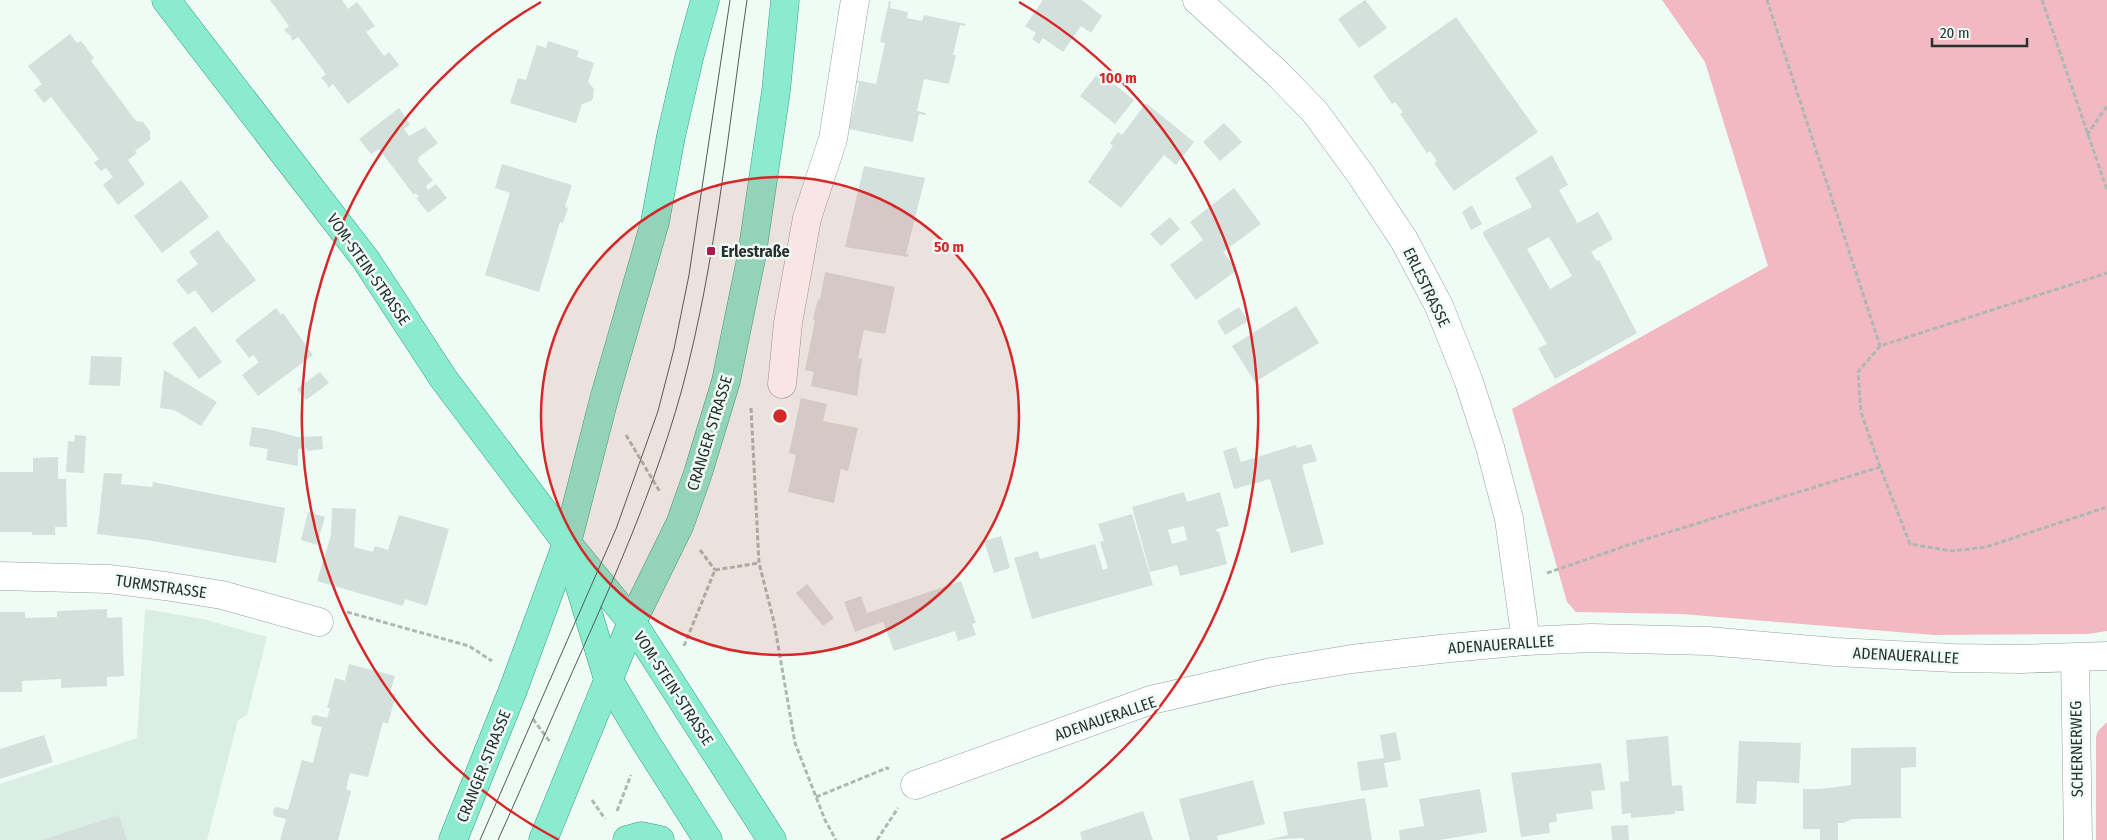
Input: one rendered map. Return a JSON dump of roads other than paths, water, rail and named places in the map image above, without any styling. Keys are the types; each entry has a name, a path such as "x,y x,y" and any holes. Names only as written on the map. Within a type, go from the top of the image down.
{"main road":[{"name":"VOM-STEIN-STRASSE","path":"166,0 366,260 443,378 567,543 632,622 772,840"},
{"name":"CRANGER STRASSE","path":"453,840 513,690 567,543 604,399 655,222 671,136 705,0"},
{"name":"CRANGER STRASSE","path":"543,840 632,622 680,524 698,473 726,381 752,254 776,90 785,0"},
{"name":"VOM-STEIN-STRASSE","path":"567,543 608,678 645,741 708,840"},
{"path":"628,840 641,836 660,840"}],"street":[{"path":"782,384 788,323 807,218 833,139 855,0"},
{"name":"ERLESTRASSE","path":"1197,0 1277,73 1315,112 1361,175 1404,240 1439,306 1468,379 1490,447 1509,519 1526,641"},
{"name":"TURMSTRASSE","path":"0,576 109,579 165,586 222,596 319,622"},
{"name":"ADENAUERALLEE","path":"915,785 1161,698 1272,672 1352,659 1526,641 1591,638 1708,640 1836,652 1954,658 2075,658 2107,656"},
{"name":"SCHERNERWEG","path":"2075,658 2078,840"}],"tram line":[{"path":"480,840 616,529 658,411 674,349 689,275 730,0"},
{"path":"498,840 620,564 669,434 694,341 704,293 727,147 747,0"}],"place":[{"name":"Erlestraße","path":"711,251"}]}
